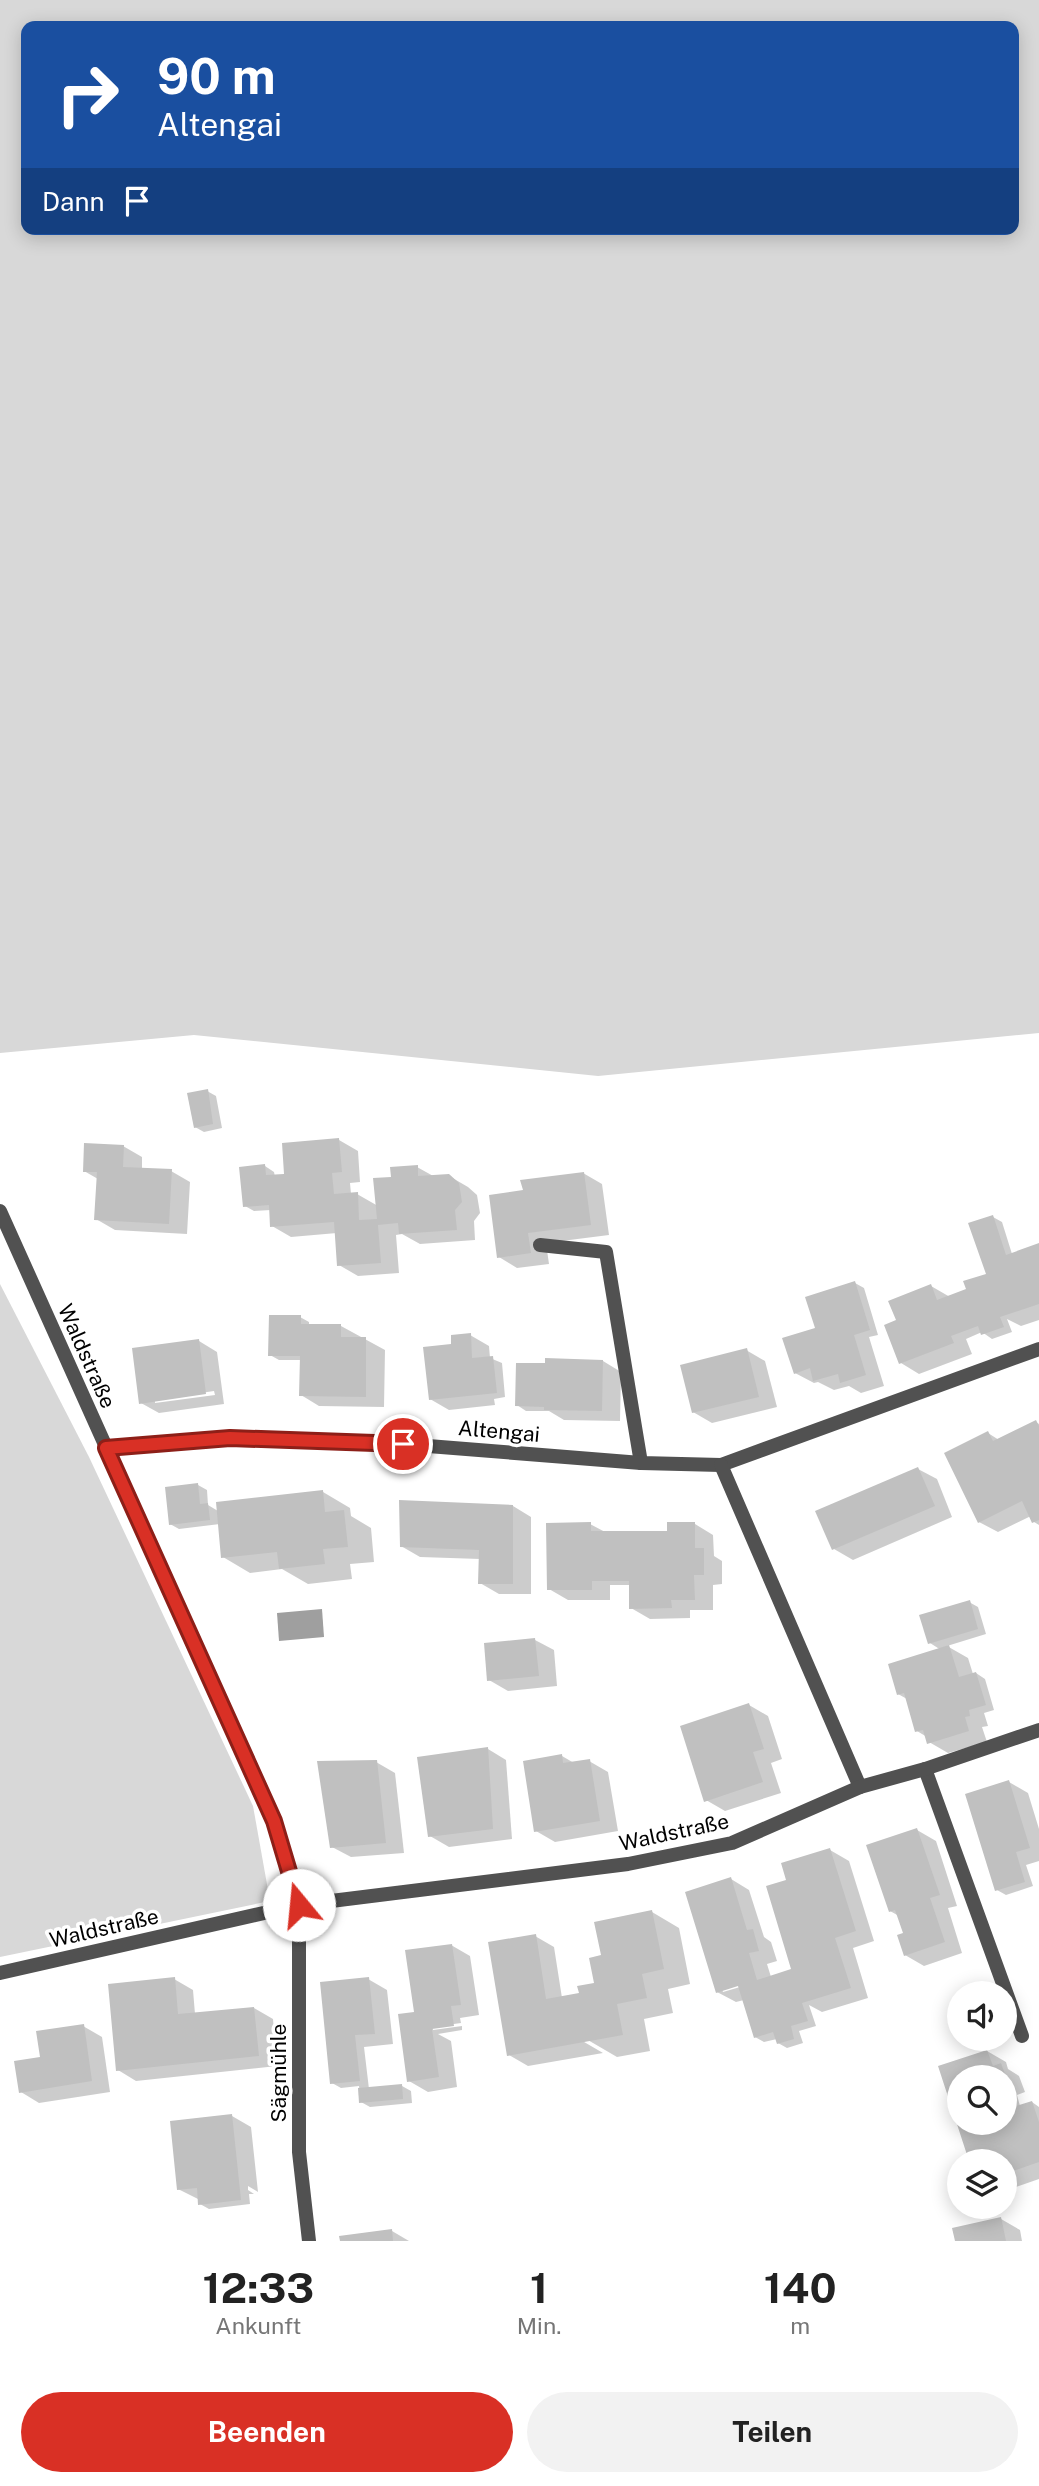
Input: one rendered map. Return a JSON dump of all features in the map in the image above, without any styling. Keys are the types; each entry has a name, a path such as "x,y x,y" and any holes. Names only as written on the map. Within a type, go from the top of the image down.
{"street":[{"name":"Waldstraße","path":"0,1211 274,1821 299,1905"},
{"path":"540,1245 606,1252 641,1464"},
{"name":"Altengai","path":"106,1448 230,1438 403,1444 641,1464 721,1465 1039,1349"},
{"path":"721,1465 860,1787"},
{"name":"Waldstraße","path":"0,1973 299,1905 628,1864 732,1843 860,1787 925,1769 1039,1730"},
{"path":"925,1769 1022,2036"},
{"name":"Sägmühle","path":"299,1905 299,2152 309,2241"}],"shaded area":[{"path":"0,0 1039,0 1039,1033 598,1076 194,1035 0,1053"},
{"path":"0,1284 89,1457 253,1806 270,1901 0,1957"},
{"path":"322,1609 324,1637 279,1641 277,1613"}],"building":[{"path":"208,1089 213,1124 194,1128 187,1093"},
{"path":"339,1138 342,1172 332,1173 334,1194 358,1192 359,1220 377,1219 373,1178 391,1177 390,1167 418,1165 418,1176 449,1174 459,1183 462,1202 455,1210 457,1230 399,1234 398,1223 378,1225 381,1263 337,1266 334,1222 270,1227 269,1205 243,1207 239,1167 265,1164 266,1175 284,1174 282,1143"},
{"path":"84,1143 124,1145 123,1167 172,1169 169,1224 94,1220 97,1172 83,1172"},
{"path":"584,1172 591,1225 528,1233 531,1253 497,1258 489,1195 523,1190 520,1180"},
{"path":"993,1215 1006,1255 1039,1243 1039,1304 1000,1317 1004,1327 981,1335 978,1326 951,1336 954,1343 899,1364 884,1325 896,1320 888,1301 931,1284 937,1300 966,1289 963,1281 986,1274 968,1223"},
{"path":"855,1281 870,1330 854,1335 866,1375 840,1383 838,1374 813,1381 810,1368 794,1374 782,1338 815,1328 805,1297"},
{"path":"269,1315 301,1315 301,1324 341,1324 341,1337 366,1337 366,1397 299,1396 300,1356 268,1356"},
{"path":"471,1333 472,1358 493,1356 497,1393 429,1400 423,1347 451,1344 451,1335"},
{"path":"199,1339 206,1394 139,1404 132,1348"},
{"path":"747,1348 759,1397 692,1413 680,1365"},
{"path":"545,1358 603,1360 602,1411 544,1410 544,1407 515,1406 516,1363 545,1363"},
{"path":"1036,1420 1039,1426 1039,1520 1032,1523 1022,1501 978,1523 944,1453 988,1431 993,1441"},
{"path":"918,1467 935,1506 832,1550 815,1511"},
{"path":"198,1483 200,1504 208,1503 210,1520 169,1525 165,1487"},
{"path":"323,1490 325,1512 344,1510 348,1547 323,1549 325,1564 279,1569 277,1552 221,1558 216,1502"},
{"path":"399,1500 513,1505 513,1584 478,1584 479,1550 400,1547"},
{"path":"591,1522 591,1531 667,1531 667,1522 695,1522 695,1548 704,1548 704,1575 694,1575 695,1600 671,1600 672,1608 629,1609 629,1581 592,1581 592,1590 547,1590 546,1523"},
{"path":"970,1600 978,1629 928,1644 919,1615"},
{"path":"535,1638 539,1676 487,1681 484,1643"},
{"path":"949,1645 959,1677 976,1672 986,1705 969,1710 970,1716 965,1717 969,1731 927,1744 923,1730 915,1732 904,1693 897,1695 888,1664"},
{"path":"749,1703 764,1749 753,1752 763,1782 704,1802 680,1726"},
{"path":"488,1747 493,1829 428,1837 417,1757"},
{"path":"562,1754 563,1763 590,1759 600,1821 534,1832 523,1761"},
{"path":"377,1760 386,1843 330,1848 317,1761"},
{"path":"1009,1780 1030,1848 1016,1852 1025,1882 995,1891 965,1794"},
{"path":"917,1828 940,1895 930,1898 945,1942 904,1956 897,1935 903,1933 895,1910 889,1912 866,1845"},
{"path":"830,1848 856,1931 835,1938 851,1988 802,2003 808,2021 791,2026 794,2039 777,2044 773,2032 754,2038 738,1986 716,1993 685,1892 731,1877 747,1930 753,1929 759,1951 749,1953 757,1980 791,1969 766,1886 786,1880 781,1863"},
{"path":"652,1910 664,1969 642,1974 647,1998 617,2004 623,2035 507,2056 488,1942 536,1934 546,1999 579,1993 577,1986 594,1983 589,1958 601,1955 594,1922"},
{"path":"452,1944 461,2005 451,2006 454,2026 432,2029 439,2077 407,2082 398,2014 414,2012 405,1950"},
{"path":"175,1977 178,2014 254,2007 259,2056 116,2071 108,1984"},
{"path":"369,1977 375,2034 355,2035 360,2081 330,2084 320,1982"},
{"path":"84,2024 92,2081 19,2093 14,2061 40,2057 36,2031"},
{"path":"984,2051 987,2051 993,2065 947,2065 947,2094 938,2066"},
{"path":"402,2084 403,2099 359,2103 358,2088"},
{"path":"1032,2101 1039,2122 1039,2162 1017,2170 1017,2149 965,2149 961,2135 1017,2135 1017,2106"},
{"path":"232,2114 241,2200 198,2205 197,2188 177,2190 170,2121"},
{"path":"1001,2219 1006,2241 955,2241 952,2228"},
{"path":"392,2229 393,2241 340,2241 339,2236"}],"route":[{"path":"299,1905 274,1821 106,1448 230,1438 403,1444"}]}
